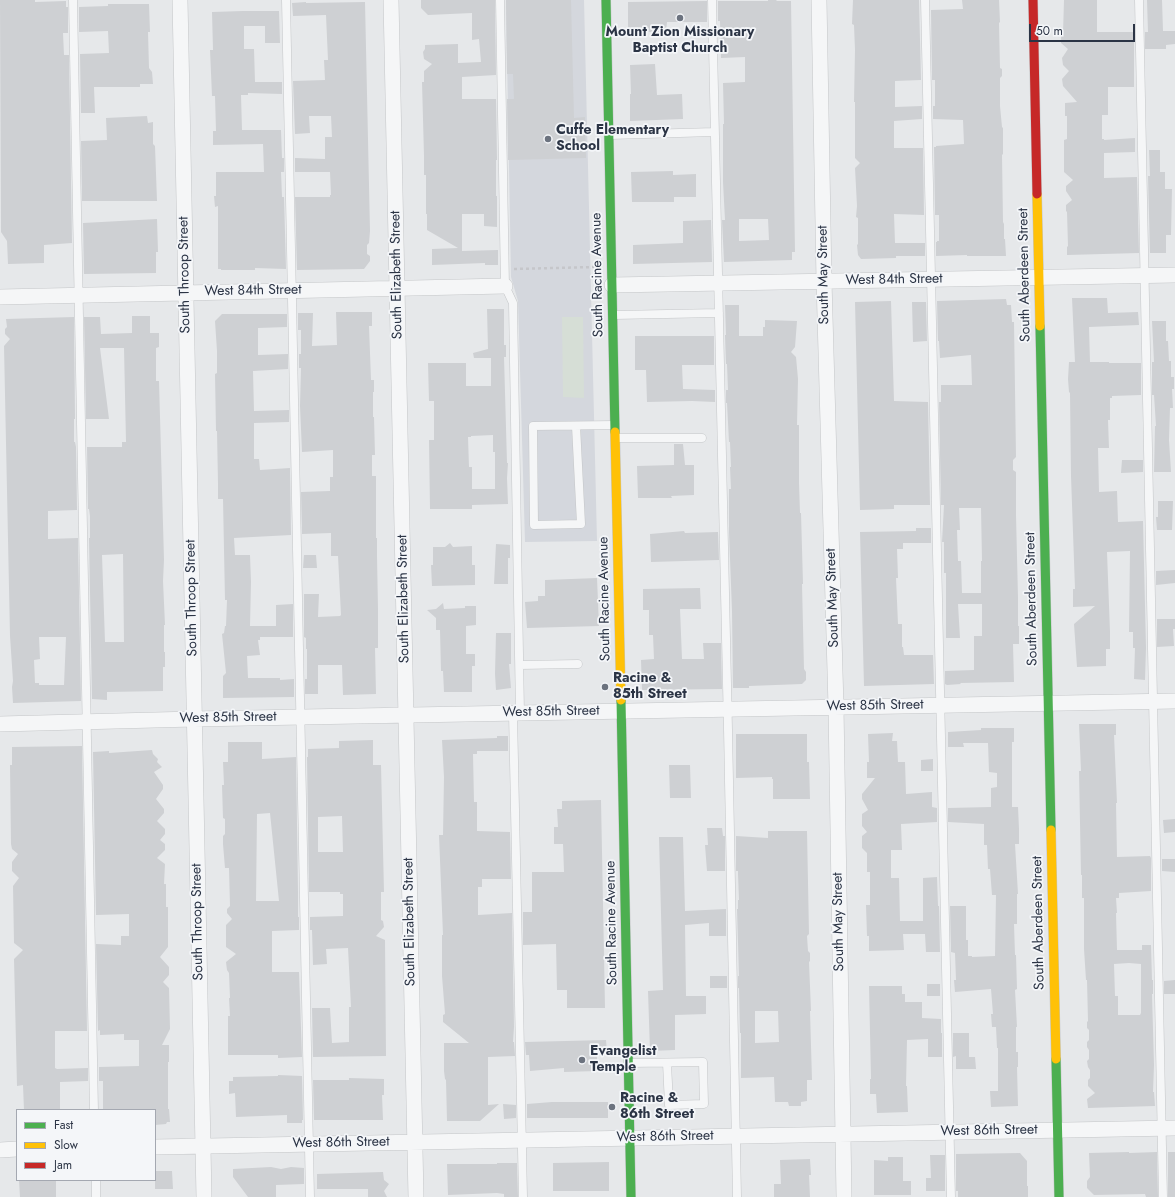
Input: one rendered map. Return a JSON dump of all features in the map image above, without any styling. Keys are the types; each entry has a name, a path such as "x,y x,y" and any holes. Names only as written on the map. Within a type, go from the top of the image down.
{"street":[{"name":"South Throop Street","path":"180,0 204,1197"},
{"name":"South Elizabeth Street","path":"391,0 416,1197"},
{"name":"South Racine Avenue","path":"606,0 631,1197"},
{"name":"South May Street","path":"819,0 824,281 836,707 844,1197"},
{"name":"South Aberdeen Street","path":"1033,0 1058,1197"},
{"name":"West 84th Street","path":"612,285 1175,275"},
{"name":"West 84th Street","path":"0,297 505,286"},
{"name":"West 85th Street","path":"0,724 194,719 1175,701"},
{"name":"West 86th Street","path":"156,1147 1168,1128"},
{"path":"0,1150 16,1149"}],"lane":[{"path":"73,0 94,1109"},
{"path":"286,0 310,1197"},
{"path":"500,0 505,286 513,303 520,665 517,713 523,1197"},
{"path":"712,0 737,1197"},
{"path":"925,0 951,1197"},
{"path":"1139,0 1154,701 1168,1128 1163,1197"},
{"path":"609,135 714,132"},
{"path":"613,315 719,314"},
{"path":"576,426 581,524 534,525 533,426 615,425"},
{"path":"615,438 702,438"},
{"path":"520,665 578,664"},
{"path":"628,1063 703,1062 704,1104 669,1105 667,1063"},
{"path":"96,1181 96,1197"}],"path":[{"path":"510,269 598,267"}],"shaded area":[{"name":"Cuffe Elementary School","path":"506,0 584,0 597,541 525,542 518,301 511,277"},
{"path":"562,317 583,317 584,398 563,397"}],"building":[{"path":"0,0 35,0 35,2 66,1 66,7 68,7 68,33 63,33 64,55 69,55 72,243 44,245 44,263 8,264 7,241 1,232"},
{"path":"421,0 495,0 496,75 462,77 462,99 496,99 497,227 484,226 484,214 462,214 462,251 498,250 498,265 485,265 485,263 432,265 432,249 458,248 427,230 422,82 424,82 424,71 432,64 424,59 423,52 425,45 458,44 458,63 481,62 479,39 472,40 472,13 428,15 421,8"},
{"name":"Cuffe Elementary School","path":"506,0 571,0 574,118 585,117 586,158 508,160 507,99 514,99 513,74 507,74"},
{"path":"853,0 919,0 921,80 895,81 895,107 922,106 922,119 894,121 894,148 923,148 924,215 894,214 895,243 925,243 925,256 896,256 896,258 861,259 858,255 858,218 856,217 857,206 855,168 860,163 855,158 855,50 854,25 852,24"},
{"path":"962,0 999,0 1000,68 1002,69 1002,76 1000,78 1000,106 1003,128 1003,222 1006,256 936,256 936,242 939,241 939,215 935,215 934,147 964,144 963,120 933,119 933,106 935,106 935,80 932,80 931,10 963,9"},
{"path":"1064,0 1097,0 1097,32 1134,32 1134,87 1108,87 1108,115 1102,115 1102,139 1135,138 1135,152 1104,153 1104,178 1137,177 1139,253 1067,255 1066,205 1072,200 1066,191 1066,186 1073,180 1064,172 1064,140 1067,139 1067,116 1065,116 1065,103 1077,102 1063,86 1062,79 1069,71 1063,65 1062,58 1068,49 1061,43 1061,37 1063,34"},
{"path":"1147,0 1162,0 1163,31 1175,31 1175,44 1166,45 1166,49 1145,49 1145,32 1148,32"},
{"path":"707,1 707,22 667,22 666,32 628,32 628,2"},
{"path":"718,1 791,1 795,252 792,252 792,260 724,262 722,220 725,220 723,182 723,83 745,82 745,57 721,58","holes":["739,219 768,219 769,240 739,241"]},
{"path":"365,2 370,231 367,254 370,256 370,261 364,269 297,270 295,197 330,197 331,195 330,172 295,172 295,158 325,159 325,137 332,137 331,116 309,116 310,133 295,134 293,81 325,80 324,60 328,60 326,15 293,16 292,3"},
{"path":"108,4 149,4 149,68 152,72 153,84 140,84 140,87 94,87 95,113 81,113 80,54 109,53 108,31 79,32 79,7 108,6"},
{"path":"279,11 280,43 265,43 265,26 244,26 244,49 254,49 255,82 282,82 282,94 248,93 248,95 241,95 242,130 281,130 282,158 284,158 284,172 281,172 282,197 284,197 286,269 218,269 218,206 215,207 214,196 216,196 216,172 264,172 263,144 213,145 213,131 216,131 215,96 212,96 210,50 213,50 212,12"},
{"path":"655,64 657,95 682,94 683,119 630,121 630,65"},
{"path":"147,116 148,123 153,122 157,201 82,201 81,141 107,140 106,118"},
{"path":"1149,150 1160,150 1160,172 1165,172 1165,189 1172,189 1171,235 1166,235 1166,253 1150,253 1148,176 1150,176"},
{"path":"673,171 673,175 696,174 696,197 674,197 674,202 632,202 631,172"},
{"path":"157,219 158,252 156,252 156,273 84,274 83,223"},
{"path":"711,220 712,262 633,264 633,245 683,243 683,221"},
{"path":"1072,298 1107,298 1108,313 1138,312 1139,325 1089,327 1090,362 1141,363 1141,395 1112,396 1112,398 1110,398 1110,420 1108,420 1109,448 1098,448 1099,492 1117,491 1118,522 1143,521 1146,648 1145,680 1134,679 1135,648 1133,648 1133,632 1129,632 1130,551 1107,552 1110,649 1106,649 1106,666 1077,667 1074,624 1095,606 1073,607 1073,589 1075,589 1070,393 1068,379 1069,362 1075,362"},
{"path":"1006,299 1007,305 1011,305 1012,322 1014,322 1016,457 1013,460 1013,470 1016,472 1019,626 1019,644 1013,644 1014,682 945,684 945,671 974,670 974,636 982,636 982,604 958,604 960,638 946,638 946,573 944,573 944,542 942,542 944,505 941,505 939,402 941,402 941,385 972,385 971,355 940,358 937,301","holes":["959,508 981,508 981,593 962,593 961,561 958,561 957,530 960,530"]},
{"path":"891,301 894,401 928,402 930,505 894,505 894,509 860,510 855,302"},
{"path":"912,302 926,302 927,341 913,342"},
{"path":"725,305 739,305 739,336 763,336 765,320 797,321 795,347 791,352 796,357 798,379 797,425 799,425 804,669 806,672 806,680 802,684 733,688 729,532 729,489 731,489 731,467 726,403 726,390 728,390"},
{"path":"487,309 504,309 504,345 506,345 506,357 504,357 508,504 472,505 472,509 430,509 429,440 434,440 434,401 429,401 428,363 466,363 466,386 491,386 491,358 474,358 473,353 488,349","holes":["493,435 493,452 495,452 495,489 472,489 472,467 469,467 468,437"]},
{"path":"336,312 372,312 372,326 369,326 371,380 374,380 373,417 375,455 372,455 372,476 376,476 378,648 375,648 376,694 343,695 342,665 318,665 318,694 305,694 305,679 307,679 307,649 306,638 304,637 304,594 319,594 318,617 341,615 338,556 331,556 331,533 302,534 301,492 330,491 330,477 333,477 333,450 302,452 300,406 301,368 299,368 299,354 301,354 301,330 298,330 298,313 313,313 312,346 337,345"},
{"path":"222,314 287,314 287,327 258,328 258,355 288,354 288,369 253,371 254,411 289,410 289,422 254,423 254,459 259,459 260,470 290,468 291,535 234,538 235,555 250,555 250,626 276,626 276,605 293,604 293,637 260,637 260,640 258,640 260,655 247,656 248,678 280,678 280,680 294,679 294,697 223,698 223,676 226,673 222,634 224,633 226,626 227,600 225,600 223,499 218,499 215,374 217,373 217,351 215,321"},
{"path":"132,316 150,316 150,333 159,333 159,347 156,348 156,381 159,381 164,560 165,667 163,667 163,691 107,692 107,700 92,699 89,538 90,516 88,509 87,447 122,447 122,442 126,442 124,348 100,348 109,419 86,419 84,317 100,317 101,334 132,333","holes":["123,554 124,642 105,642 102,555"]},
{"path":"74,317 74,442 76,447 77,510 48,511 48,539 78,538 81,701 13,703 10,636 4,346 10,339 5,334 5,329 7,327 6,319","holes":["39,637 66,637 64,685 39,685 39,683 35,683 34,660 40,659"]},
{"path":"1152,321 1166,321 1166,341 1168,341 1169,361 1171,361 1171,377 1174,377 1174,389 1172,389 1173,408 1170,408 1169,440 1171,472 1154,472 1156,426 1154,395 1152,395 1152,362 1154,362"},
{"path":"635,336 714,336 714,365 682,365 683,389 715,390 715,402 647,402 646,370 635,370"},
{"path":"674,444 683,444 685,465 694,465 694,495 671,496 672,498 638,498 637,466 674,465"},
{"path":"1122,460 1143,460 1143,472 1121,473"},
{"path":"1158,501 1173,501 1172,530 1157,530 1156,517 1158,517"},
{"path":"916,528 931,528 931,543 903,543 903,549 897,549 898,578 896,578 898,624 902,624 902,647 904,655 933,655 934,684 864,686 860,532 916,531"},
{"path":"684,531 685,533 718,532 719,560 651,562 650,534"},
{"path":"450,543 453,547 472,546 472,565 475,565 475,585 432,586 431,565 433,565 433,547 445,547"},
{"path":"496,544 510,545 510,558 508,558 508,584 494,584"},
{"path":"304,555 316,555 317,568 303,568"},
{"path":"1175,570 1175,583 1156,585 1156,571"},
{"path":"597,578 599,626 527,628 525,602 538,601 538,596 545,596 545,580"},
{"path":"700,588 701,609 680,609 682,659 704,659 703,643 721,643 722,689 642,690 641,660 654,659 653,635 649,635 649,610 643,610 643,589"},
{"path":"443,603 444,609 476,606 476,625 466,626 466,654 475,654 475,666 472,666 472,692 444,692 443,671 441,671 440,630 436,630 436,618 427,610 436,609"},
{"path":"1157,619 1175,619 1175,629 1173,629 1174,646 1157,647"},
{"path":"496,633 511,633 511,664 509,664 511,688 496,690"},
{"path":"1079,724 1116,724 1116,735 1114,735 1117,803 1117,857 1150,856 1151,858 1151,891 1119,893 1119,898 1116,898 1117,950 1142,950 1142,945 1151,945 1153,980 1153,1092 1155,1106 1088,1108 1087,1099 1095,1093 1088,1086 1090,1070 1087,1061 1089,1059 1087,1042 1089,1040 1089,1030 1087,1028 1084,898 1082,898 1081,875 1079,771 1081,771","holes":["1114,964 1141,964 1141,1013 1140,1015 1118,1015 1118,996 1115,996"]},
{"path":"981,728 1014,728 1014,742 1012,742 1012,807 1018,807 1019,829 1019,844 1015,844 1018,894 1017,924 1014,924 1017,989 1015,990 1017,1027 1016,1052 1018,1052 1018,1106 991,1107 990,1091 998,1091 998,1048 996,1027 992,1027 991,1014 993,1014 991,989 955,992 955,953 951,952 950,906 966,906 966,940 968,940 968,956 995,956 996,895 992,895 990,869 988,869 987,845 984,845 984,824 948,822 948,808 991,807 991,788 997,787 997,773 989,772 988,743 963,743 964,747 948,747 948,732 981,730"},
{"path":"893,733 892,741 897,741 898,762 905,762 906,794 932,792 932,807 937,808 937,822 901,824 902,850 891,850 891,878 899,878 900,921 923,921 923,878 937,877 940,952 926,952 925,934 903,934 904,950 869,951 866,905 870,905 870,872 867,872 867,853 862,848 862,836 867,832 862,826 862,814 868,810 862,799 862,794 875,778 867,778 867,762 869,762 868,734"},
{"path":"736,734 807,734 807,762 809,762 810,799 773,799 772,777 736,778"},
{"path":"497,736 508,736 508,751 477,751 477,754 473,754 474,802 477,802 477,831 510,832 511,879 482,879 482,887 478,887 478,915 512,913 513,1042 515,1056 488,1057 488,1105 499,1104 480,1121 447,1121 444,1043 469,1043 443,1022 443,1015 445,1014 442,976 443,935 439,835 443,835 444,777 442,740 497,738"},
{"path":"373,740 373,765 381,765 384,892 381,892 381,920 383,921 384,927 376,936 385,940 386,1056 313,1057 312,1008 330,1008 332,1043 349,1042 349,1007 351,1007 348,948 326,949 327,964 313,965 312,930 310,930 310,917 343,916 343,894 340,894 340,892 309,892 308,749 339,748 339,741","holes":["342,816 343,852 318,852 318,817"]},
{"path":"228,742 262,742 262,759 296,757 299,930 272,931 272,972 299,972 302,1057 278,1058 278,1055 228,1055 228,1016 230,1016 230,998 229,973 226,962 236,954 226,947 226,925 232,919 227,913 227,909 230,906 229,868 225,868 223,836 225,834 225,819 223,818 222,785 224,785 223,762 228,762","holes":["270,813 279,901 256,901 257,814"]},
{"path":"82,746 87,1031 55,1031 55,1068 88,1068 88,1081 60,1082 60,1109 24,1109 23,1085 17,1086 14,959 23,950 14,943 13,886 19,878 12,871 12,862 18,854 12,849 11,844 10,765 12,765 12,747"},
{"path":"152,750 153,754 158,759 157,762 162,767 154,772 163,785 163,789 156,799 164,809 164,813 157,821 165,829 165,834 160,840 165,844 165,850 157,858 165,864 164,884 166,884 166,907 168,907 168,947 160,957 169,967 169,975 163,982 169,988 170,1029 162,1045 169,1045 168,1109 170,1122 167,1122 166,1124 156,1125 156,1109 103,1109 103,1081 99,1081 99,1067 139,1066 139,1040 124,1040 124,1034 100,1035 100,1030 98,1031 96,944 121,945 121,936 129,936 129,914 96,915 93,752 109,751 109,753"},
{"path":"933,759 933,771 921,771 921,760"},
{"path":"669,765 690,765 691,798 670,798"},
{"path":"601,800 605,1008 567,1008 567,990 557,990 556,944 523,945 523,912 532,912 532,872 564,872 563,844 554,844 554,827 558,827 557,809 562,809 562,801"},
{"path":"1175,819 1175,832 1164,833 1163,820"},
{"path":"707,828 722,828 723,836 725,836 725,871 707,871 705,845 708,845"},
{"path":"768,831 807,831 809,934 807,936 808,951 810,953 812,1080 807,1080 807,1101 801,1102 801,1106 789,1106 788,1102 775,1102 774,1077 741,1078 737,909 739,900 738,871 736,871 736,836 768,838","holes":["755,1011 778,1011 779,1042 755,1043"]},
{"path":"659,837 683,837 685,911 726,909 726,936 709,936 709,923 685,925 686,996 706,996 706,1014 675,1015 675,1050 650,1051 648,991 663,990"},
{"path":"1162,859 1175,859 1175,872 1162,871"},
{"path":"710,976 727,976 727,988 710,988"},
{"path":"1175,980 1175,994 1164,994 1164,981"},
{"path":"927,984 940,984 940,996 927,996"},
{"path":"869,986 902,986 902,994 905,994 905,1002 922,1002 922,1018 941,1019 942,1057 928,1057 928,1039 907,1040 906,1086 908,1112 877,1113 876,1094 870,1094"},
{"path":"953,1033 969,1033 969,1057 975,1057 976,1069 956,1069 956,1056 953,1057"},
{"path":"606,1040 607,1053 597,1054 597,1071 564,1072 564,1068 530,1071 529,1055 526,1055 525,1042"},
{"path":"278,1075 302,1076 302,1123 287,1123 287,1115 236,1117 235,1093 229,1094 229,1081 233,1081 233,1077"},
{"path":"349,1078 384,1079 384,1095 382,1095 383,1120 314,1120 313,1080 349,1080"},
{"path":"552,1102 608,1102 608,1118 527,1118 527,1104"},
{"path":"503,1104 516,1105 516,1118 504,1119"},
{"path":"1157,1152 1158,1197 1146,1197 1145,1194 1094,1195 1087,1188 1087,1181 1090,1177 1089,1153"},
{"path":"1168,1152 1175,1152 1175,1197 1168,1197"},
{"path":"1020,1153 1027,1161 1028,1197 958,1197 958,1191 956,1191 956,1154"},
{"path":"930,1155 945,1155 945,1191 926,1191 926,1178 931,1178"},
{"path":"888,1157 903,1157 903,1181 911,1181 911,1195 874,1195 874,1160 888,1161"},
{"path":"810,1159 810,1197 774,1197 774,1184 781,1184 780,1160"},
{"path":"609,1162 609,1191 553,1191 553,1163"},
{"path":"517,1163 518,1197 504,1197 504,1194 497,1193 448,1195 447,1164"},
{"path":"271,1167 281,1169 291,1167 304,1168 304,1184 276,1185 276,1197 248,1197 233,1177 233,1169"},
{"path":"156,1171 172,1171 173,1189 155,1189"},
{"path":"383,1172 384,1180 389,1184 384,1191 387,1197 368,1197 368,1189 317,1189 317,1174"},
{"path":"19,1181 56,1181 56,1197 20,1197"}],"traffic: fast":[{"path":"606,0 615,432"},
{"path":"1040,326 1051,830"},
{"path":"621,700 631,1197"},
{"path":"1056,1059 1059,1197"}],"traffic: slow":[{"path":"1037,194 1040,326"},
{"path":"615,432 621,700"},
{"path":"1051,830 1056,1059"}],"traffic: jam":[{"path":"1033,0 1037,194"}],"place":[{"name":"Mount Zion Missionary Baptist Church","path":"680,18"},
{"name":"Cuffe Elementary School","path":"548,139"},
{"name":"Racine & 85th Street","path":"605,687"},
{"name":"Evangelist Temple","path":"582,1060"},
{"name":"Racine & 86th Street","path":"612,1107"}]}
